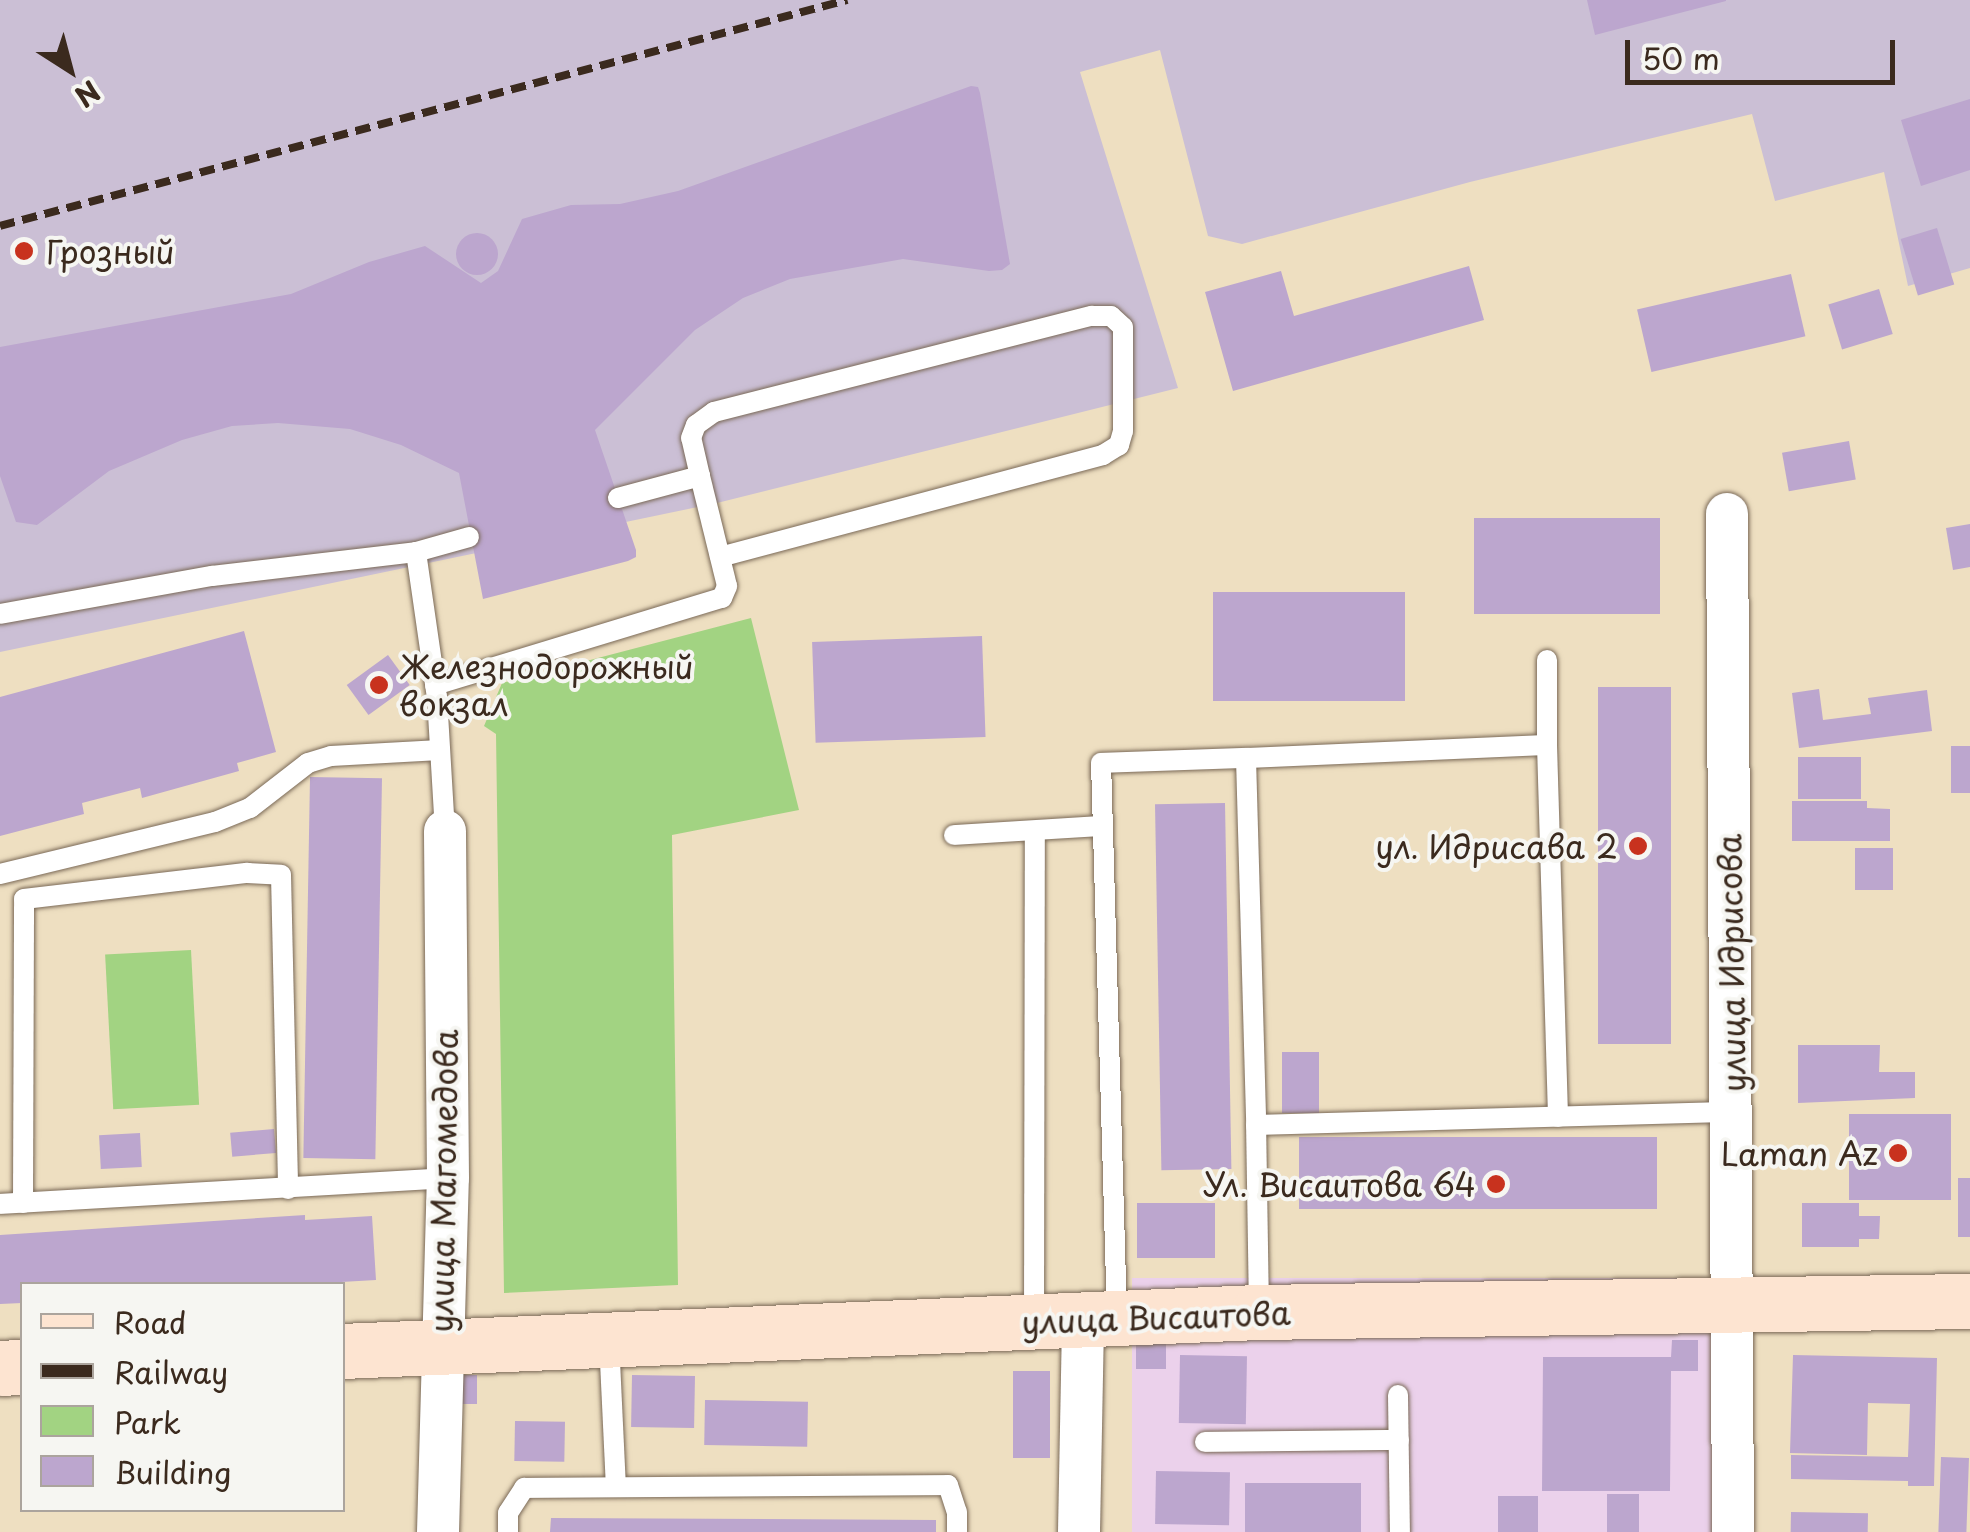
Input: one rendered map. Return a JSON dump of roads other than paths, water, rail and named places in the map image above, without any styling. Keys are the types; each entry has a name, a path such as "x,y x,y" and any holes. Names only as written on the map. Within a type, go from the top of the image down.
{"main road":[{"name":"улица Висаитова","path":"345,1351 1259,1312 1970,1301"}],"street":[{"name":"улица Идрисова","path":"1727,514 1733,1532"},
{"name":"улица Магомедова","path":"438,1532 440,1346 448,1178 444,831"},
{"path":"1078,1320 1079,1532"}],"lane":[{"path":"435,685 722,598 726,586 691,438 696,425 714,412 1092,316 1111,316 1123,327 1123,431 1119,446 1103,455 720,558"},
{"path":"618,498 700,476"},
{"path":"0,614 212,576 416,552 469,538"},
{"path":"416,552 435,685 444,831"},
{"path":"1547,660 1558,1116"},
{"path":"1078,1320 1102,826 1101,763 1547,745"},
{"path":"0,874 214,822 250,808 308,764 331,756 440,750"},
{"path":"1246,758 1259,1312"},
{"path":"954,834 1102,826"},
{"path":"1034,831 1078,1320"},
{"path":"22,1203 24,899 247,873 281,876 288,1189"},
{"path":"1256,1125 1732,1112"},
{"path":"0,1204 448,1178"},
{"path":"609,1338 616,1486"},
{"path":"1398,1395 1400,1532"},
{"path":"1205,1442 1399,1440"},
{"path":"508,1532 508,1513 524,1488 948,1485 957,1512 957,1532"}],"railway":[{"path":"0,226 847,0"}],"place":[{"name":"Грозный","path":"24,251"},
{"name":"Железнодорожный вокзал","path":"379,685"},
{"name":"ул. Идрисава 2","path":"1638,846"},
{"name":"Laman Az","path":"1898,1153"},
{"name":"Ул. Висаитова 64","path":"1496,1184"}]}
